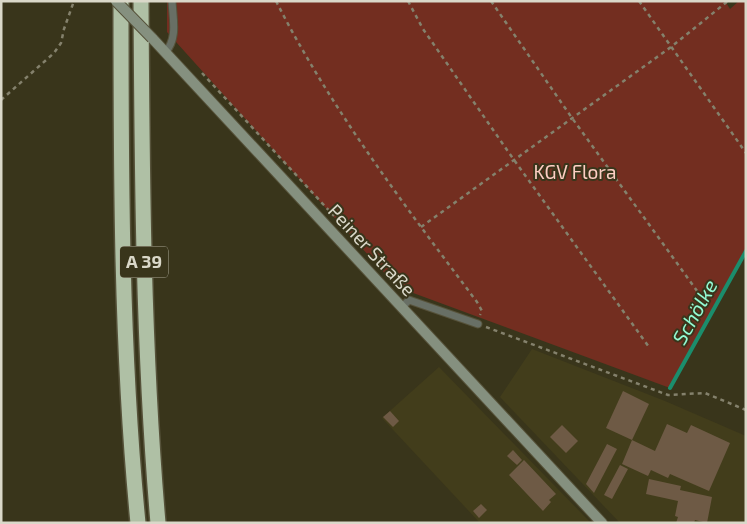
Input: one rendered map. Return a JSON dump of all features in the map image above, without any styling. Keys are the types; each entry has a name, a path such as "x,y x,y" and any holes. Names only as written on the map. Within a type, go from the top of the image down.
{"highway":[{"name":"A 39","path":"121,1 121,151 126,315 133,479 138,523"},
{"name":"A 39","path":"140,1 145,313 158,523"}],"street":[{"name":"Peiner Straße","path":"116,1 602,523"}],"lane":[{"path":"165,52 172,45 174,35 172,1"},
{"path":"402,307 410,300 478,324"}],"path":[{"path":"1,100 54,53 61,43 74,1"},
{"path":"276,1 314,71 348,125 477,302 482,311 478,324 668,395 705,393 746,410"},
{"path":"408,1 423,29 514,160 649,347"},
{"path":"491,1 572,118 708,306"},
{"path":"638,1 746,153"},
{"path":"421,227 671,48 728,1"}],"shaded area":[{"path":"532,349 665,401 746,436 746,523 620,523 500,397"},
{"path":"439,367 590,523 480,523 382,418"}],"green space":[{"name":"KGV Flora","path":"167,1 725,1 730,9 739,1 746,1 746,251 670,388 397,287 167,32"}],"building":[{"path":"623,391 649,404 632,440 606,428"},
{"path":"390,411 399,421 393,427 383,417"},
{"path":"667,424 687,433 691,425 730,443 709,491 670,474 668,478 651,470 648,476 622,464 632,440 655,451"},
{"path":"562,425 578,441 566,453 550,437"},
{"path":"607,444 617,449 594,493 586,484"},
{"path":"513,450 522,460 517,465 507,456"},
{"path":"524,460 556,494 549,500 551,502 543,511 509,475"},
{"path":"620,465 628,469 612,499 604,495"},
{"path":"649,479 681,486 680,490 712,497 707,523 695,520 694,523 676,523 678,517 675,516 678,501 646,494"},
{"path":"481,504 487,510 479,518 473,511"}],"waterway":[{"name":"Schölke","path":"670,388 746,251"}]}
